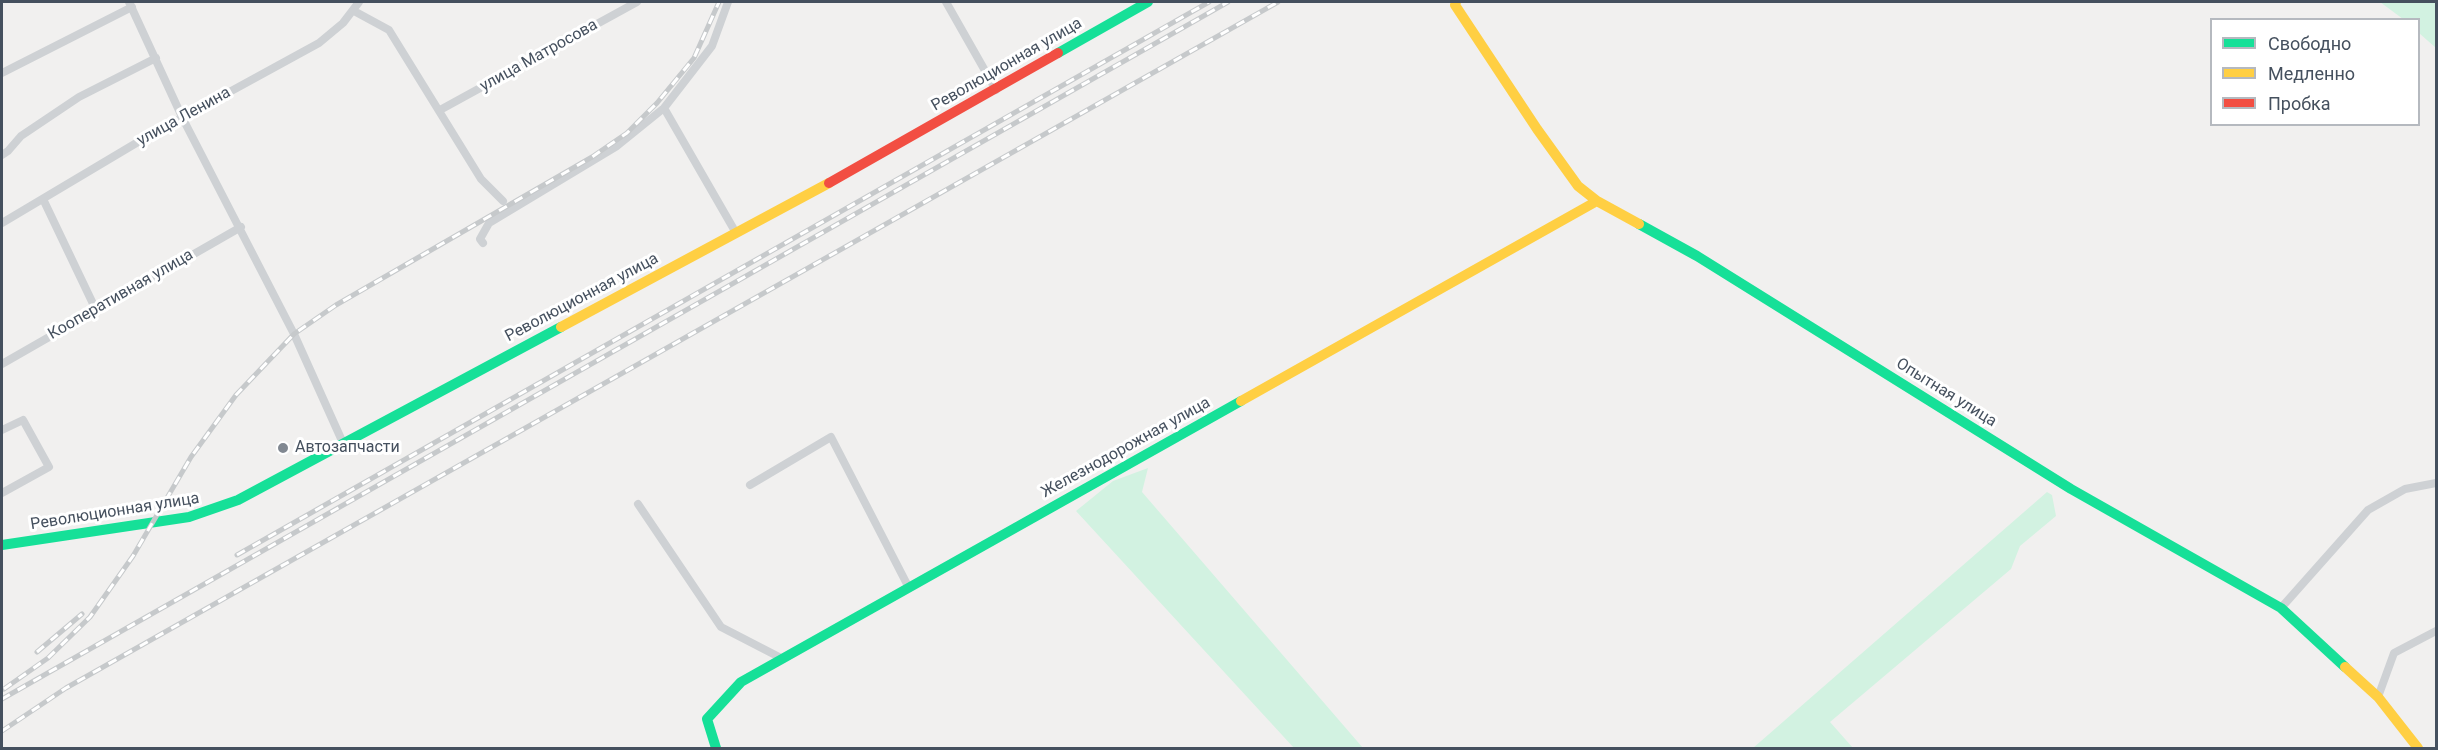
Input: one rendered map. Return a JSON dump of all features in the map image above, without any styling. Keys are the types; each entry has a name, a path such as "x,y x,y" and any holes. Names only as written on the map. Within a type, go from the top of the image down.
{"street":[{"name":"улица Ленина","path":"2,223 138,142 319,43 354,11 359,2"},
{"name":"улица Матросова","path":"440,110 637,2"},
{"path":"483,243 480,239 489,224 617,146 664,108 712,46 728,2"},
{"path":"946,2 996,90"},
{"name":"Революционная улица","path":"2,545 153,523 212,510 260,489 736,233 996,90 1148,2"},
{"name":"Опытная улица","path":"1456,2 1455,5 1537,129 1578,186 1597,201 1697,256 2072,489 2281,608 2378,697 2418,748"},
{"path":"2,73 130,4 183,119 241,226 294,334 343,443"},
{"path":"354,11 388,30 481,179 503,201"},
{"path":"2,155 8,152 21,136 79,97 156,58"},
{"path":"664,108 736,233"},
{"path":"43,199 96,310"},
{"name":"Железнодорожная улица","path":"716,748 707,719 741,682 1597,201"},
{"name":"Кооперативная улица","path":"2,364 241,226"},
{"path":"2,430 22,420 50,467 2,493"},
{"path":"750,485 831,437 909,588"},
{"path":"2281,608 2368,510 2405,489 2436,483"},
{"path":"638,504 721,627 783,659"},
{"path":"2378,697 2394,653 2436,631"}],"green space":[{"path":"2380,2 2436,2 2436,48 2420,34 2420,18 2402,18"},
{"path":"1148,468 1142,492 1363,748 1294,748 1076,511 1113,481"},
{"path":"2047,492 2052,495 2056,516 2020,546 2011,569 1830,722 1853,748 1753,748"}],"railway":[{"path":"4,689 48,658 90,617 133,556 191,457 236,395 294,334 336,305 592,157 627,133 657,103 694,58 719,2"},
{"path":"237,555 1209,2"},
{"path":"2,699 1228,2"},
{"path":"2,731 66,688 1278,2"},
{"path":"37,652 82,614"}],"traffic: fast":[{"path":"1058,53 1148,2"},
{"path":"1639,224 1697,256 2071,489 2281,608 2345,667"},
{"path":"2,545 189,517 238,500 561,327"},
{"path":"716,748 707,719 741,682 1241,401"}],"traffic: slow":[{"path":"1456,2 1455,5 1537,129 1578,186 1597,201 1639,224"},
{"path":"561,327 829,183"},
{"path":"1241,401 1597,201"},
{"path":"2345,667 2378,697 2418,748"}],"traffic: jam":[{"path":"829,183 1058,53"}],"place":[{"name":"Автозапчасти","path":"283,448"}]}
